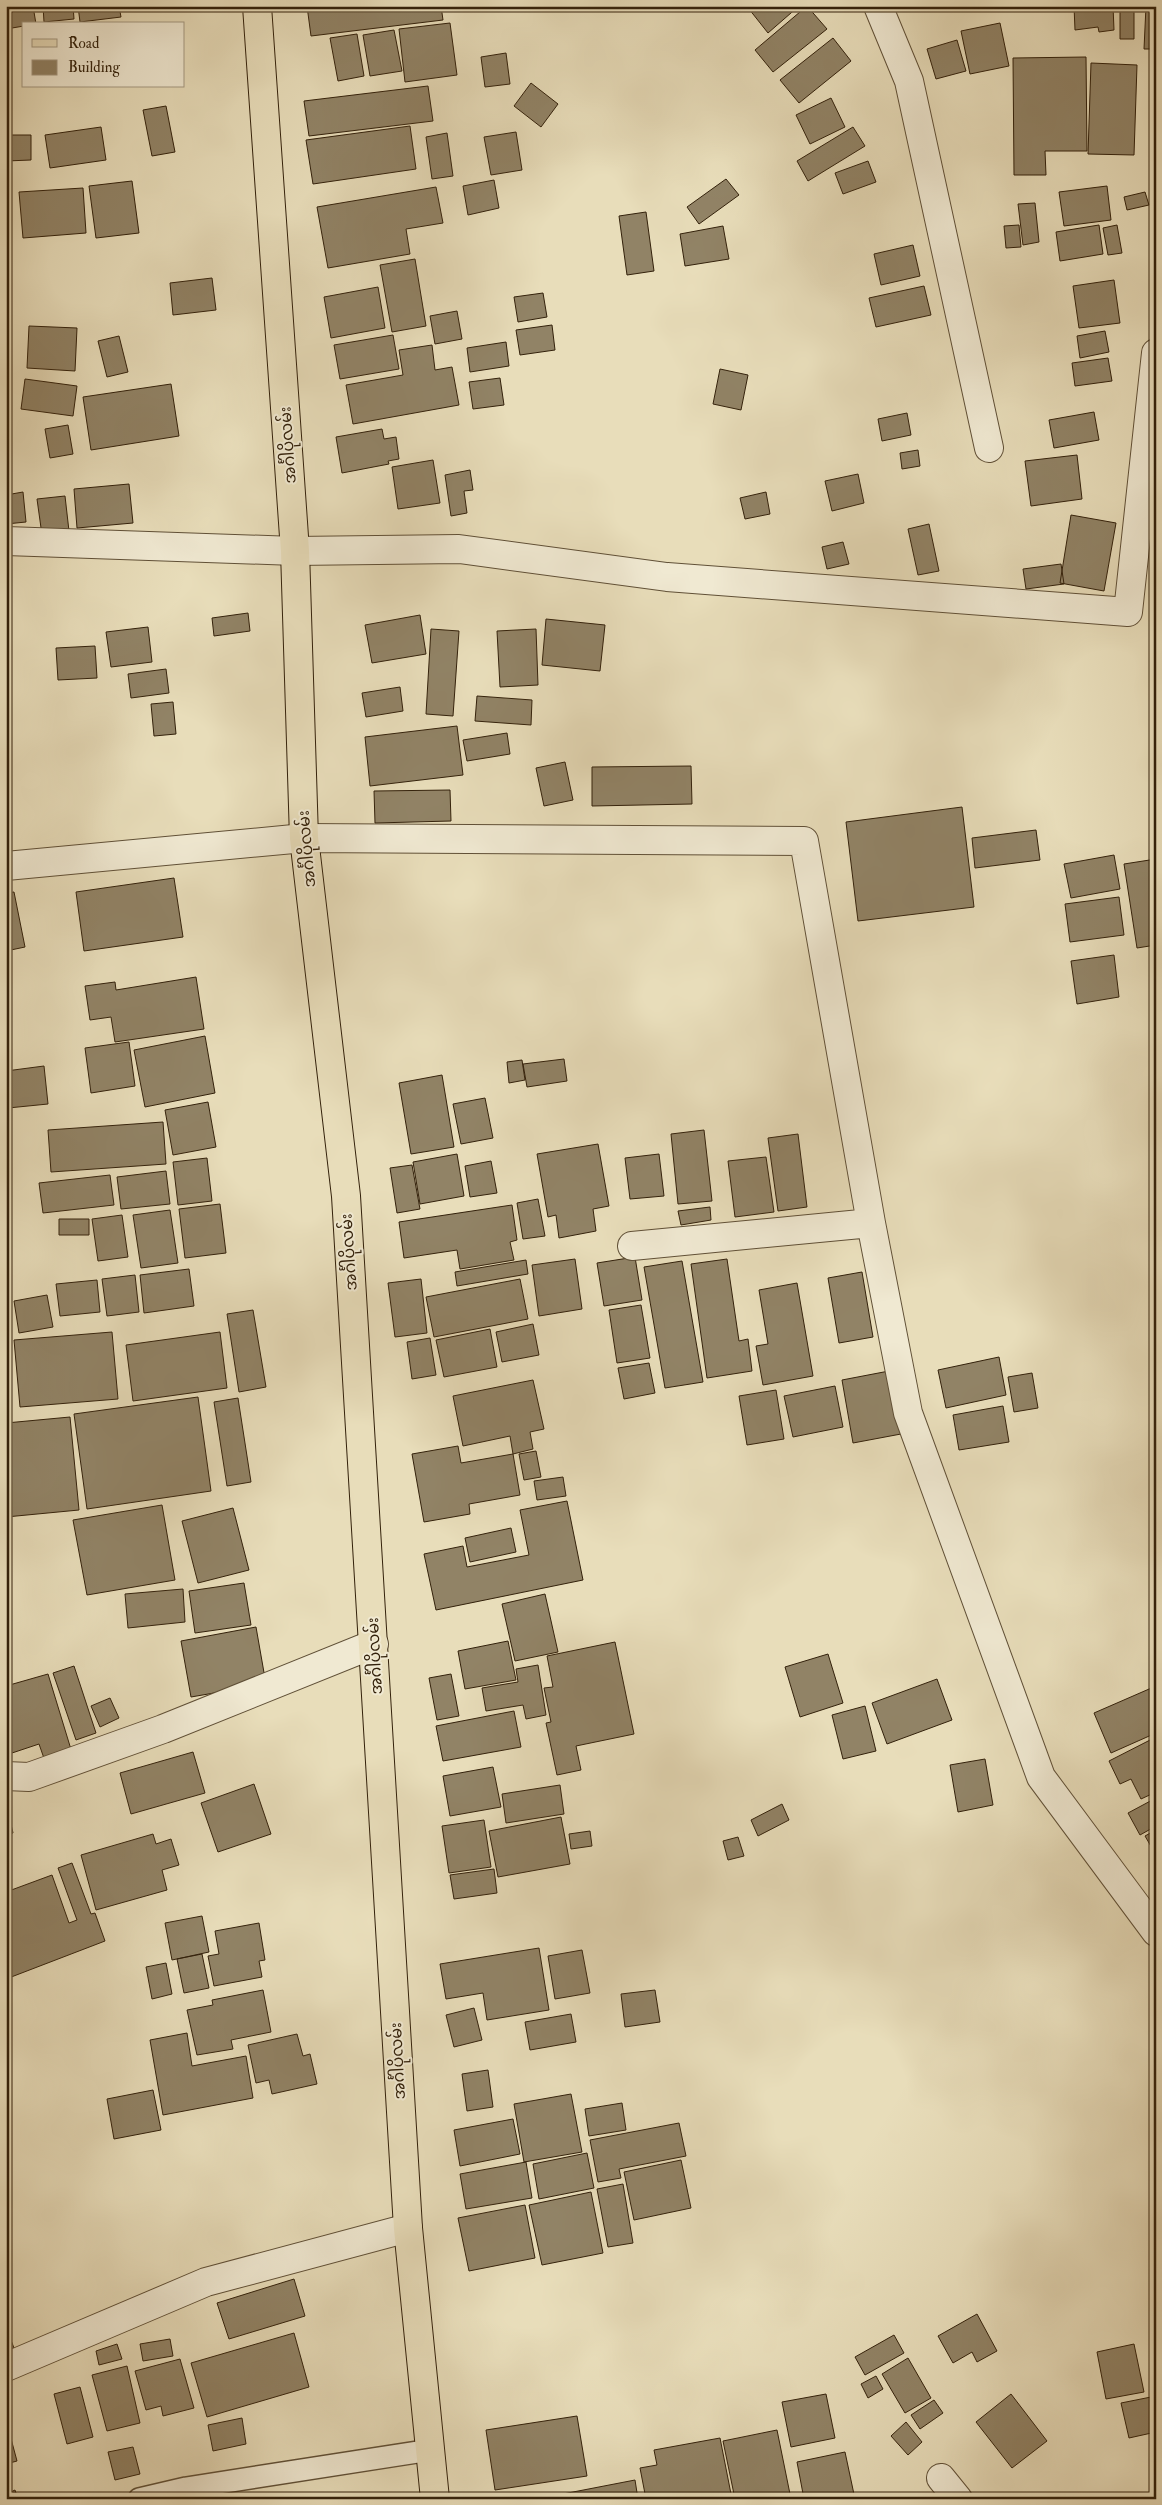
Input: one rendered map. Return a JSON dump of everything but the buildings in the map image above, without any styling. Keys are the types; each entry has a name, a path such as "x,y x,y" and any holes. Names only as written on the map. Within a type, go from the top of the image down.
{"main road":[{"name":"အင်္ဂါပိုလမ်း","path":"257,6 295,551 304,838 346,1196 408,2228 435,2499"}],"street":[{"path":"878,6 908,81 989,448"},
{"path":"6,541 295,551 460,549 668,577 1128,612 1156,353"},
{"path":"6,866 304,838 804,841 871,1224 908,1413 1041,1777 1156,1932"},
{"path":"632,1246 871,1224"},
{"path":"6,1776 29,1776 163,1730 374,1644"},
{"path":"6,2367 206,2282 408,2228"},
{"path":"941,2478 958,2499"}],"lane":[{"path":"138,2499 186,2488 430,2450"}]}
